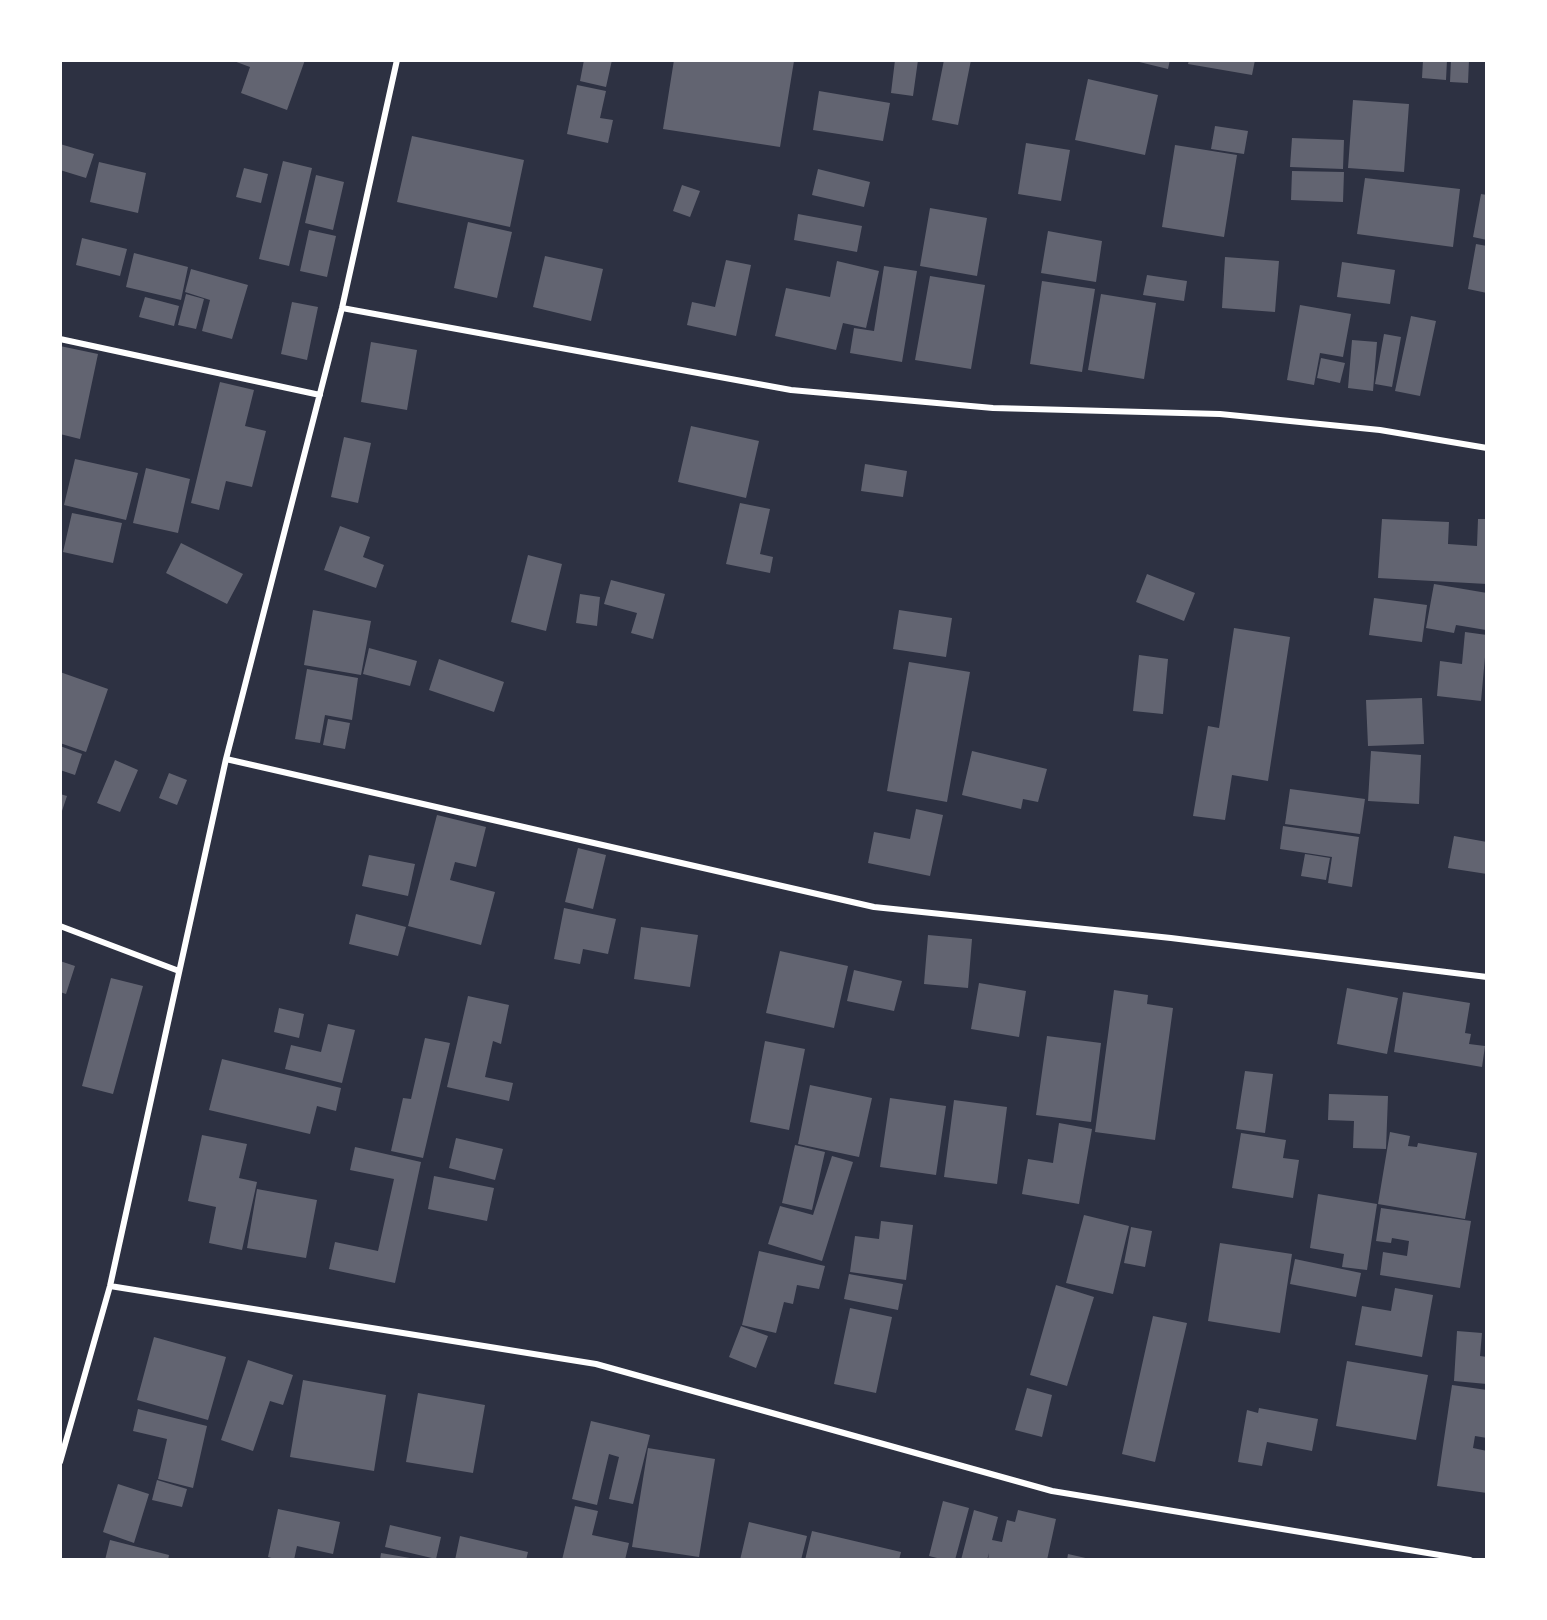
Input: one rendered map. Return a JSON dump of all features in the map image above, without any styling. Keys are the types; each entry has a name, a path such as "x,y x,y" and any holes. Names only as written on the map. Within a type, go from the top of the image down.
{"street":[{"path":"60,1462 110,1286 226,759 342,308 397,60"},
{"path":"342,308 791,390 993,408 1220,414 1380,430 1487,447"},
{"path":"60,339 320,394"},
{"path":"226,759 874,907 1171,938 1487,977"},
{"path":"60,926 179,971"},
{"path":"110,1286 597,1364 1052,1491 1470,1560"}],"building":[{"path":"231,60 305,60 287,110 241,93 250,67"},
{"path":"584,60 612,60 606,87 580,81"},
{"path":"674,60 794,61 780,147 663,129"},
{"path":"895,60 918,60 913,96 891,93"},
{"path":"944,60 971,60 958,125 932,120"},
{"path":"1131,60 1170,60 1168,69"},
{"path":"1189,60 1255,60 1252,75 1188,64"},
{"path":"1423,60 1447,60 1446,80 1422,78"},
{"path":"1451,60 1469,60 1468,83 1450,82"},
{"path":"1088,79 1158,95 1145,155 1075,140"},
{"path":"577,85 606,91 600,118 613,120 608,143 567,134"},
{"path":"819,91 890,103 883,141 813,130"},
{"path":"1353,100 1409,104 1404,172 1348,168"},
{"path":"1215,126 1248,131 1244,154 1211,149"},
{"path":"412,136 524,160 510,227 397,202"},
{"path":"1292,138 1344,140 1343,169 1290,167"},
{"path":"1026,143 1070,150 1061,201 1018,194"},
{"path":"60,144 94,154 86,178 60,170"},
{"path":"1175,145 1237,155 1224,237 1162,227"},
{"path":"283,161 312,168 289,266 259,259"},
{"path":"99,162 146,173 138,213 90,202"},
{"path":"244,168 268,174 261,203 236,197"},
{"path":"818,169 870,182 864,207 812,195"},
{"path":"1292,171 1344,172 1343,202 1291,200"},
{"path":"316,175 344,182 333,230 305,223"},
{"path":"1365,178 1460,189 1453,247 1357,234"},
{"path":"682,185 700,191 690,217 673,211"},
{"path":"1481,194 1487,195 1487,240 1473,237"},
{"path":"930,208 987,218 977,276 920,266"},
{"path":"798,214 862,226 857,252 794,240"},
{"path":"468,222 512,232 497,298 454,288"},
{"path":"309,230 336,236 327,277 300,271"},
{"path":"1048,231 1102,241 1096,282 1041,273"},
{"path":"82,238 127,249 120,276 76,265"},
{"path":"1476,244 1487,246 1487,293 1468,289"},
{"path":"134,253 188,267 181,300 126,287"},
{"path":"545,256 603,269 591,321 533,307"},
{"path":"1225,257 1279,261 1275,312 1222,308"},
{"path":"726,260 751,265 736,336 687,325 692,302 715,307"},
{"path":"837,261 879,271 866,328 843,323 836,350 775,336 786,288 830,297"},
{"path":"1342,262 1395,270 1390,304 1337,297"},
{"path":"884,266 917,271 902,362 850,353 854,328 874,331"},
{"path":"191,269 248,285 232,339 202,331 210,300 185,292"},
{"path":"1147,275 1187,281 1184,301 1143,295"},
{"path":"930,276 985,285 971,369 915,360"},
{"path":"1042,281 1095,289 1082,372 1030,364"},
{"path":"186,294 204,299 196,329 178,325"},
{"path":"1101,294 1156,303 1144,379 1088,370"},
{"path":"145,297 179,306 174,326 139,317"},
{"path":"292,302 318,307 307,360 281,354"},
{"path":"1300,305 1351,314 1343,357 1320,353 1314,385 1287,380"},
{"path":"1411,316 1436,321 1420,396 1395,391"},
{"path":"1384,334 1401,337 1392,387 1375,384"},
{"path":"1352,340 1377,342 1373,391 1348,388"},
{"path":"371,342 417,350 407,410 361,402"},
{"path":"60,346 98,354 80,439 60,434"},
{"path":"1321,358 1345,363 1340,383 1317,378"},
{"path":"220,382 254,390 245,426 266,431 252,487 226,481 219,510 191,503"},
{"path":"691,426 759,441 746,498 678,482"},
{"path":"344,437 371,443 358,503 331,497"},
{"path":"75,459 138,473 126,520 64,505"},
{"path":"865,464 907,471 903,497 861,491"},
{"path":"146,468 190,479 178,533 133,523"},
{"path":"740,503 770,509 760,554 773,557 770,573 726,564"},
{"path":"72,513 122,523 113,563 63,552"},
{"path":"1382,519 1449,522 1448,544 1477,546 1478,519 1487,519 1487,584 1378,578"},
{"path":"340,526 370,537 363,557 384,565 376,588 324,570"},
{"path":"181,543 243,574 227,604 166,573"},
{"path":"528,555 562,564 546,631 511,622"},
{"path":"1147,574 1195,593 1184,621 1136,602"},
{"path":"611,580 665,594 653,639 631,633 637,613 604,604"},
{"path":"1434,584 1487,593 1486,630 1456,625 1454,633 1426,628"},
{"path":"580,594 600,597 597,626 576,623"},
{"path":"1374,598 1427,605 1422,642 1369,635"},
{"path":"313,610 371,621 361,675 304,665"},
{"path":"899,610 952,618 946,657 893,649"},
{"path":"1234,628 1290,637 1268,781 1232,775 1225,820 1193,816 1208,726 1219,728"},
{"path":"1465,632 1487,635 1481,701 1437,696 1440,661 1462,664"},
{"path":"369,648 417,661 410,686 363,674"},
{"path":"1139,655 1168,659 1163,714 1133,711"},
{"path":"439,659 504,682 494,712 429,690"},
{"path":"909,662 970,672 947,802 887,791"},
{"path":"307,669 358,678 352,720 325,715 320,743 295,739"},
{"path":"60,672 108,689 86,752 60,743"},
{"path":"1422,698 1424,744 1368,746 1366,700"},
{"path":"328,719 350,723 345,749 323,745"},
{"path":"60,746 82,754 75,775 60,770"},
{"path":"972,751 1047,769 1038,802 1023,799 1021,809 962,795"},
{"path":"1371,751 1421,755 1419,804 1368,801"},
{"path":"115,760 138,770 120,812 97,803"},
{"path":"169,773 187,780 177,805 159,798"},
{"path":"1290,789 1365,799 1360,834 1285,824"},
{"path":"60,794 67,796 60,817"},
{"path":"916,809 943,815 930,876 868,863 874,832 910,839"},
{"path":"437,815 486,827 476,867 455,862 450,880 495,892 481,945 408,926"},
{"path":"1283,826 1359,837 1352,887 1328,883 1332,857 1280,849"},
{"path":"1454,836 1487,842 1487,874 1448,868"},
{"path":"578,848 606,855 593,909 565,902"},
{"path":"1305,854 1330,858 1326,880 1301,876"},
{"path":"369,855 415,864 408,896 362,886"},
{"path":"564,908 616,919 608,954 583,949 580,964 554,959"},
{"path":"356,914 406,927 398,956 349,944"},
{"path":"641,927 698,935 690,987 634,979"},
{"path":"928,935 972,939 968,988 924,984"},
{"path":"780,951 848,966 834,1028 766,1013"},
{"path":"60,961 75,966 66,994 60,992"},
{"path":"854,970 902,981 894,1011 847,1001"},
{"path":"111,978 143,986 113,1094 82,1086"},
{"path":"979,983 1026,991 1019,1037 971,1029"},
{"path":"1347,988 1398,998 1387,1054 1337,1044"},
{"path":"1114,990 1148,995 1147,1004 1173,1008 1155,1140 1095,1132"},
{"path":"1403,992 1470,1003 1465,1033 1471,1034 1469,1044 1485,1046 1482,1067 1394,1052"},
{"path":"468,996 509,1005 501,1044 493,1041 485,1077 513,1083 509,1101 447,1087"},
{"path":"279,1008 304,1014 299,1038 274,1032"},
{"path":"328,1024 355,1030 342,1083 285,1069 291,1045 321,1052"},
{"path":"1047,1036 1101,1043 1091,1122 1036,1115"},
{"path":"425,1038 450,1043 423,1158 391,1151 403,1098 411,1099"},
{"path":"765,1041 805,1049 789,1130 750,1122"},
{"path":"222,1059 341,1088 336,1111 317,1106 310,1134 209,1110"},
{"path":"1245,1071 1273,1074 1265,1133 1236,1129"},
{"path":"810,1085 872,1098 859,1157 798,1144"},
{"path":"1329,1094 1388,1096 1386,1149 1353,1148 1354,1121 1328,1120"},
{"path":"890,1098 946,1106 936,1175 880,1167"},
{"path":"954,1100 1007,1107 997,1184 944,1177"},
{"path":"1059,1123 1092,1129 1079,1204 1022,1194 1028,1159 1053,1163"},
{"path":"1390,1132 1410,1136 1408,1146 1417,1147 1418,1143 1477,1153 1465,1219 1378,1204"},
{"path":"1241,1133 1286,1140 1283,1158 1299,1160 1293,1198 1232,1188"},
{"path":"202,1135 247,1144 239,1178 257,1182 242,1250 209,1243 216,1207 188,1201"},
{"path":"456,1138 503,1149 495,1180 449,1168"},
{"path":"795,1145 825,1152 812,1210 782,1203"},
{"path":"355,1147 421,1162 395,1283 329,1269 335,1242 378,1251 394,1179 350,1170"},
{"path":"832,1156 853,1162 822,1261 768,1244 780,1206 813,1215"},
{"path":"434,1176 494,1188 487,1221 428,1209"},
{"path":"257,1189 317,1200 306,1258 247,1248"},
{"path":"1318,1194 1377,1204 1367,1270 1342,1267 1344,1254 1310,1248"},
{"path":"1381,1208 1471,1221 1460,1288 1380,1275 1383,1252 1407,1256 1409,1241 1392,1238 1391,1243 1376,1241"},
{"path":"1084,1215 1129,1226 1113,1294 1066,1283"},
{"path":"881,1221 913,1225 906,1280 850,1272 855,1236 879,1239"},
{"path":"1131,1227 1152,1231 1145,1267 1124,1263"},
{"path":"1220,1243 1292,1254 1280,1333 1208,1321"},
{"path":"759,1251 825,1266 819,1289 797,1285 793,1304 784,1302 776,1333 742,1325"},
{"path":"1295,1259 1361,1273 1356,1297 1290,1284"},
{"path":"849,1274 903,1284 898,1310 844,1299"},
{"path":"1056,1285 1094,1297 1067,1386 1030,1375"},
{"path":"1395,1288 1433,1295 1422,1357 1355,1345 1362,1306 1391,1311"},
{"path":"850,1308 892,1317 876,1393 834,1384"},
{"path":"1153,1316 1187,1323 1155,1462 1122,1454"},
{"path":"741,1326 768,1336 756,1368 729,1357"},
{"path":"1457,1331 1482,1333 1480,1356 1487,1357 1487,1384 1454,1381"},
{"path":"154,1337 226,1357 208,1420 137,1400"},
{"path":"248,1360 293,1375 283,1405 270,1401 253,1451 221,1440"},
{"path":"1347,1361 1428,1375 1416,1440 1336,1426"},
{"path":"303,1380 386,1395 374,1471 290,1457"},
{"path":"1452,1385 1487,1390 1487,1438 1475,1436 1473,1448 1487,1451 1487,1493 1437,1486"},
{"path":"1027,1388 1052,1395 1042,1437 1015,1430"},
{"path":"418,1393 485,1405 473,1473 406,1462"},
{"path":"1259,1408 1318,1419 1312,1451 1267,1442 1262,1466 1238,1462 1247,1410 1258,1413"},
{"path":"138,1409 207,1426 193,1488 158,1479 167,1439 133,1431"},
{"path":"591,1421 650,1435 633,1504 609,1499 619,1457 609,1454 597,1505 572,1499"},
{"path":"648,1448 715,1459 699,1557 632,1547"},
{"path":"157,1480 187,1489 182,1507 152,1500"},
{"path":"118,1484 149,1494 134,1543 103,1532"},
{"path":"943,1501 969,1508 955,1560 929,1556"},
{"path":"575,1506 598,1511 592,1535 629,1543 625,1560 562,1560"},
{"path":"278,1509 340,1522 333,1554 297,1546 294,1560 278,1560 268,1557"},
{"path":"974,1510 998,1517 992,1540 1002,1542 1007,1520 1015,1522 1018,1510 1056,1519 1047,1560 988,1560 989,1553 987,1560 961,1560"},
{"path":"749,1522 807,1536 801,1560 740,1560"},
{"path":"390,1525 441,1537 436,1559 385,1547"},
{"path":"812,1531 901,1552 899,1560 805,1560"},
{"path":"460,1536 528,1552 526,1560 455,1560"},
{"path":"110,1540 169,1555 168,1560 105,1560"},
{"path":"381,1553 416,1559 416,1560 380,1560"},
{"path":"1068,1554 1090,1559 1090,1560 1067,1560"}]}
